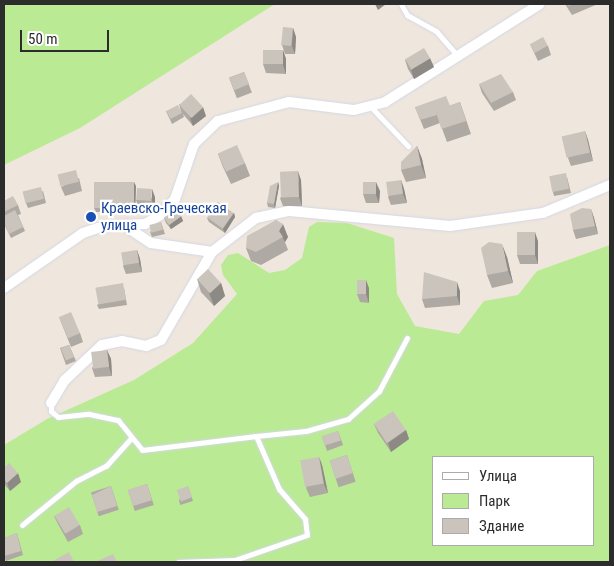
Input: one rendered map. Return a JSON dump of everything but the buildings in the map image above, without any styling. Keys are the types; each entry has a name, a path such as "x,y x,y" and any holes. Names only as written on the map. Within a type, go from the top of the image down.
{"street":[{"path":"4,288 83,233 154,221 170,208 194,144 218,121 289,102 339,109 371,107 401,95 540,4"},
{"path":"51,403 64,381 102,345 122,341 146,346 161,340 212,252 243,225 278,211 450,226 543,213 610,185"},
{"path":"124,225 151,243 212,252"}],"lane":[{"path":"401,4 407,15 436,31 460,57"},
{"path":"371,107 408,146"},
{"path":"51,403 51,411 58,417 89,414 113,418 142,450 306,431 348,419 379,391 407,338"},
{"path":"180,562 235,560 307,535 305,519 279,489 256,436"},
{"path":"22,526 76,480 106,466 130,438"}],"green space":[{"path":"4,4 275,4 80,128 4,165"},
{"path":"317,222 347,223 394,238 397,294 415,326 459,334 484,301 518,295 537,271 610,245 610,562 4,562 4,445 47,419 134,380 193,343 237,294 223,275 221,265 228,255 238,253 269,273 285,270 302,258 309,227"}],"place":[{"name":"Краевско-Греческая улица","path":"91,217"}]}
